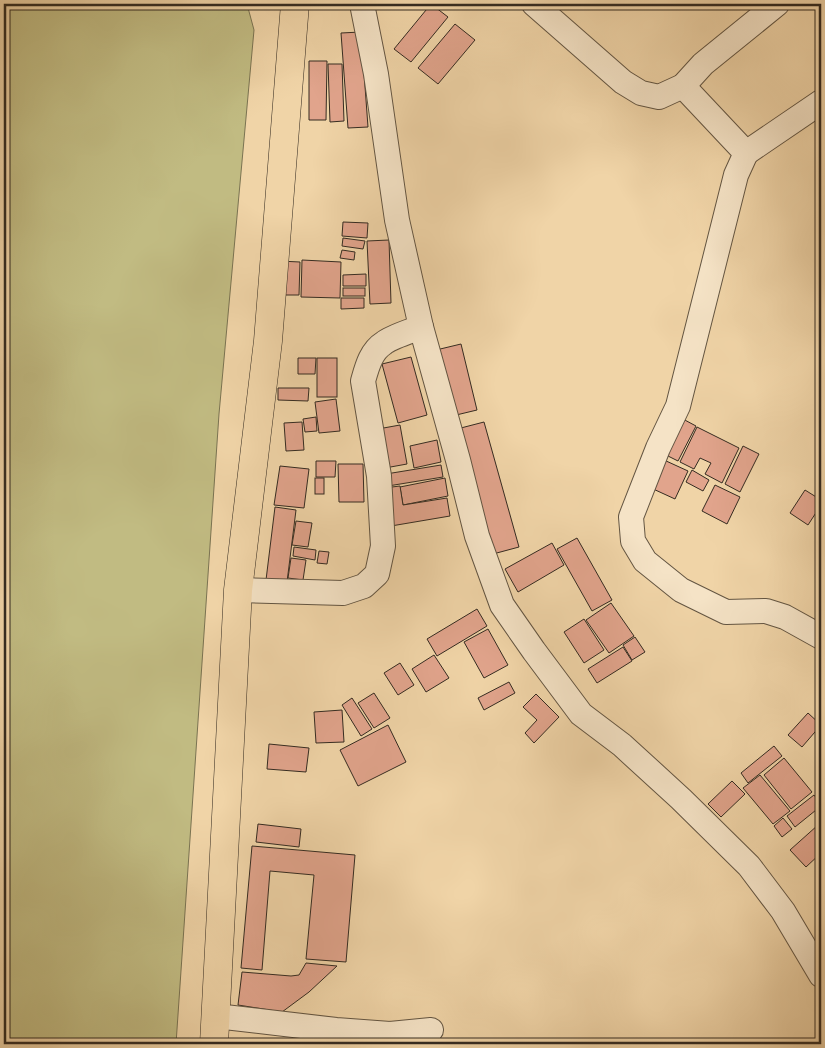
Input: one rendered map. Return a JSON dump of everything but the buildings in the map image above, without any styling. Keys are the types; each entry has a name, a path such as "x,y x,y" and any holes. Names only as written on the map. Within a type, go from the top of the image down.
{"main road":[{"path":"214,1044 238,590 268,341 296,4"}],"street":[{"path":"362,4 376,74 397,220 421,327 477,536 502,605 581,714 622,745 674,792 749,866 783,911 821,975"},
{"path":"534,4 623,82 641,92 659,97 683,86 703,64 778,4"},
{"path":"683,86 746,153"},
{"path":"821,102 746,153 736,174 678,406 658,448 631,517 633,541 645,561 681,590 726,612 766,611 785,617 821,638"},
{"path":"238,590 343,594 364,586 377,574 383,546 379,476 363,381 367,366 374,352 384,342 421,327"},
{"path":"216,1016 336,1030 390,1034 431,1030"}],"shaded area":[{"path":"4,4 247,4 254,30 219,414 176,1044 4,1044"}]}
